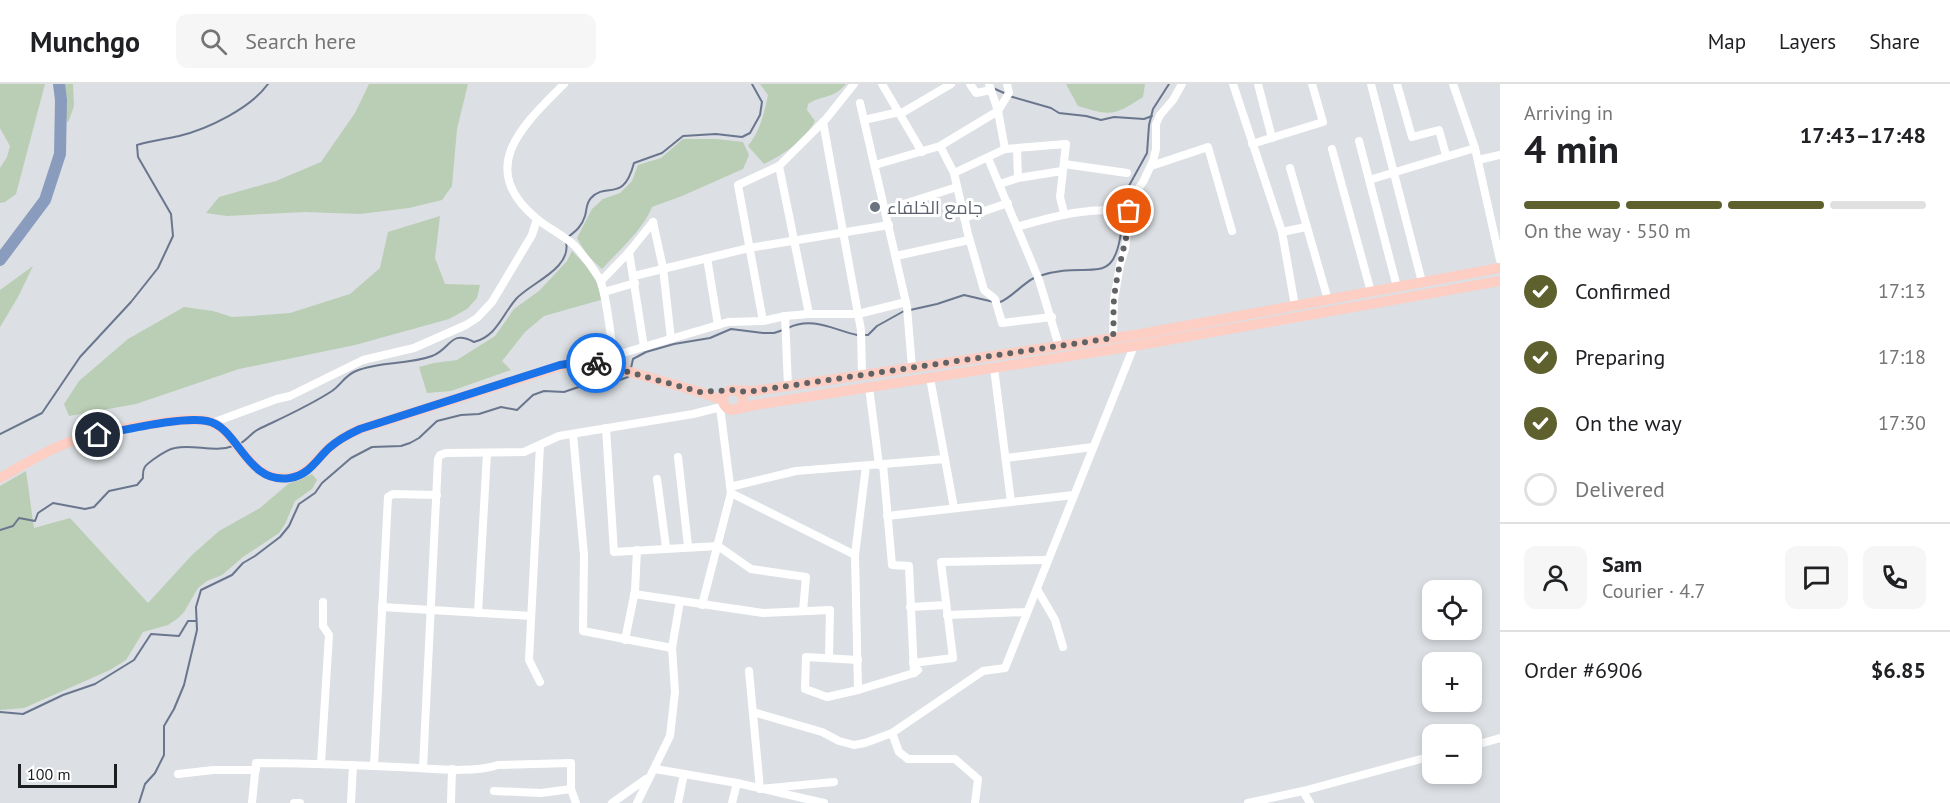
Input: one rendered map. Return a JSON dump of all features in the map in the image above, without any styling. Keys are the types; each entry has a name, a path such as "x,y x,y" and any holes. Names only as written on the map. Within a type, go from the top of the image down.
{"main road":[{"path":"700,392 753,391 1113,338 1500,268"},
{"path":"0,478 47,452 78,439 190,420 212,423 220,427 262,472 279,478 291,478 305,472 335,443 360,429 567,364 593,362 700,392 730,409 736,409 1134,346 1500,281"},
{"path":"1322,314 1316,308 1324,301"},
{"path":"1297,305 1304,310 1302,316"},
{"path":"1039,349 1040,361"},
{"path":"1024,351 1027,358 1026,363"},
{"path":"722,404 724,394 732,390"},
{"path":"732,390 740,394 742,399 741,405 736,409"}],"street":[{"path":"564,84 516,137 507,166 507,177 515,196 537,219 573,244 601,281 613,356 618,369"},
{"path":"763,321 738,185 779,166 823,122 854,84"},
{"path":"882,84 922,152"},
{"path":"864,120 899,113 951,84"},
{"path":"970,84 976,93 990,87 998,111 1005,149"},
{"path":"875,165 940,146 998,111 1008,97 1007,84"},
{"path":"1113,338 1114,300 1126,211 1150,166 1156,149 1156,124 1182,84"},
{"path":"1233,84 1282,232 1297,305"},
{"path":"1258,84 1272,138"},
{"path":"1252,144 1323,122 1312,84"},
{"path":"1371,84 1422,282"},
{"path":"1397,84 1412,137 1438,130 1446,155"},
{"path":"1453,84 1478,160 1500,260"},
{"path":"860,103 907,308 912,368"},
{"path":"823,122 858,314 862,375"},
{"path":"1359,141 1397,287"},
{"path":"954,173 1005,149 1066,144 1060,197 1064,213"},
{"path":"940,146 954,173 969,240 984,290 996,303 1002,323 1052,317"},
{"path":"1150,166 1208,147 1232,231"},
{"path":"1332,148 1371,292"},
{"path":"1369,180 1474,148"},
{"path":"1017,149 1018,178"},
{"path":"1478,160 1500,155"},
{"path":"988,158 1038,277 1059,346"},
{"path":"779,166 809,314"},
{"path":"1000,184 1063,168 1127,173"},
{"path":"1290,168 1324,301"},
{"path":"885,210 957,188"},
{"path":"964,218 1008,203"},
{"path":"1017,226 1064,213 1101,209 1126,211"},
{"path":"212,423 291,396 363,360 414,348 465,326 477,318 492,302 532,235 537,219"},
{"path":"601,281 629,252 653,222 663,268 671,339"},
{"path":"604,292 663,268 749,248 889,225"},
{"path":"1282,232 1306,227"},
{"path":"896,256 969,240"},
{"path":"629,252 644,347"},
{"path":"707,258 718,325"},
{"path":"613,356 728,322 763,321 809,314 858,314 907,308"},
{"path":"785,316 788,386"},
{"path":"753,712 822,732 839,741 854,745 892,733 982,671 1005,668 1134,346"},
{"path":"994,368 1011,502"},
{"path":"930,378 954,508"},
{"path":"869,387 881,465 892,565 909,566 913,668"},
{"path":"423,768 440,455 524,452 552,438 693,414 722,404 731,490 702,605"},
{"path":"606,428 614,552 666,547 718,546 751,569 806,577 803,611"},
{"path":"573,434 584,555 583,632 672,648"},
{"path":"540,445 529,660 540,682"},
{"path":"1006,458 1093,447"},
{"path":"478,613 487,453"},
{"path":"678,457 688,546"},
{"path":"731,490 796,471 945,459"},
{"path":"858,690 855,555 866,466"},
{"path":"657,479 666,547"},
{"path":"731,490 855,555"},
{"path":"374,766 388,497 393,494 437,495"},
{"path":"887,516 1074,495"},
{"path":"625,640 634,594 637,550"},
{"path":"858,660 806,657 805,689 826,698 858,690 927,662 953,658 941,562 1048,560"},
{"path":"1037,589 1055,620 1063,647"},
{"path":"634,594 763,614 830,610 829,658"},
{"path":"321,763 329,635 323,626 323,602"},
{"path":"637,803 668,744 672,727 675,692 672,648 680,602"},
{"path":"910,607 946,605"},
{"path":"382,607 531,616"},
{"path":"948,615 1027,612"},
{"path":"749,671 760,789"},
{"path":"892,733 899,752 908,759 955,759 966,768 978,779 975,803"},
{"path":"1482,743 1500,738"},
{"path":"1248,803 1303,791 1422,759"},
{"path":"252,803 256,763 321,763 452,770 498,765 571,763 571,789 576,803"},
{"path":"351,803 353,765"},
{"path":"178,774 213,770 255,770"},
{"path":"451,803 452,770"},
{"path":"612,803 636,788 653,772 684,774 737,783 824,803"},
{"path":"678,803 684,774"},
{"path":"760,789 834,782"},
{"path":"732,803 737,783"},
{"path":"494,791 541,793 571,789"},
{"path":"1303,791 1310,803"},
{"path":"780,803 782,793"},
{"path":"294,803 300,803"}],"green space":[{"path":"0,84 45,84 16,194 0,203 0,168 7,157 10,146 0,128"},
{"path":"65,84 73,84 74,106 68,123 63,110"},
{"path":"369,84 468,84 457,129 452,186 442,200 409,208 360,214 305,212 227,216 206,213 219,197 276,181 321,162 355,113"},
{"path":"760,84 846,84 832,95 808,104 807,110 815,121 811,128 793,146 764,164 748,146 759,128 768,95"},
{"path":"1066,84 1145,84 1143,97 1118,111 1105,113 1078,106"},
{"path":"683,139 743,142 749,155 743,169 652,207 637,232 602,269 587,255 577,238 592,209 603,199 620,193 632,181 638,165 661,158"},
{"path":"440,216 435,258 445,284 480,285 477,298 467,309 449,319 355,345 239,369 136,404 69,416 64,404 79,381 128,339 184,307 213,311 232,317 252,316 290,313 350,294 380,268 388,232"},
{"path":"572,251 593,273 604,299 544,316 525,332 502,361 511,370 451,391 427,393 419,367 457,360 495,336 514,309 539,291 567,261"},
{"path":"33,266 18,297 0,327 0,290"},
{"path":"26,471 34,528 70,518 148,603 192,555 219,531 260,508 288,484 312,474 317,480 312,489 295,501 279,533 243,557 222,575 207,581 198,588 184,612 177,619 168,625 143,632 126,660 110,670 24,708 0,710 0,486"}],"waterway":[{"path":"0,260 45,200 60,154 59,84"},
{"path":"0,434 42,413 80,357 131,302 158,268 173,236 171,214 138,157 137,145 179,136 215,123 251,101 268,84"},
{"path":"568,237 582,223 591,198 597,193 620,188 630,176 634,163 662,153 683,136 716,134 742,137 750,133 760,115 762,102 752,84"},
{"path":"1124,208 1125,193 1147,153 1149,125 1153,109 1169,84"},
{"path":"993,88 1004,93"},
{"path":"1009,96 1051,108 1059,113 1101,120 1114,117 1144,119 1152,116"},
{"path":"1039,276 1058,271 1099,269 1108,265 1115,256 1120,240 1123,214"},
{"path":"241,443 257,430 332,391 356,371 423,359 438,353 455,339 474,342 482,339 494,330 522,293 557,268 566,252 566,242"},
{"path":"1000,302 1034,278"},
{"path":"910,310 964,295 994,302"},
{"path":"863,335 868,335 877,326 904,311"},
{"path":"788,328 806,323 823,325 857,335"},
{"path":"631,368 633,359 646,352 674,344 710,338 731,329 763,333 783,330"},
{"path":"139,803 145,784 155,773 164,755 164,726 184,685 197,630 196,607 201,590 232,575 243,563 280,537 289,526 299,504 315,493 322,483 351,458 372,447 401,446 410,443 419,438 437,421 461,415 479,414 501,407 517,410 533,395 544,391 564,392 604,376 617,381 628,377"},
{"path":"0,530 13,526 19,518 35,521 38,513 53,503 85,509 94,507 109,491 137,485 143,478 143,471 147,465 170,449 182,447 219,449 233,446"},
{"path":"0,712 23,714 63,695 95,684 134,660 151,634 179,636 188,621 196,621"}],"way so far":[{"path":"596,363 700,392 732,390 747,392 1113,338 1114,300 1131,214 1129,211"}],"place":[{"name":"جامع الخلفاء","path":"875,207"}],"route":[{"path":"98,435 190,420 208,421 220,427 262,472 279,478 291,478 301,475 335,443 360,429 560,365 573,362 596,363"}]}
